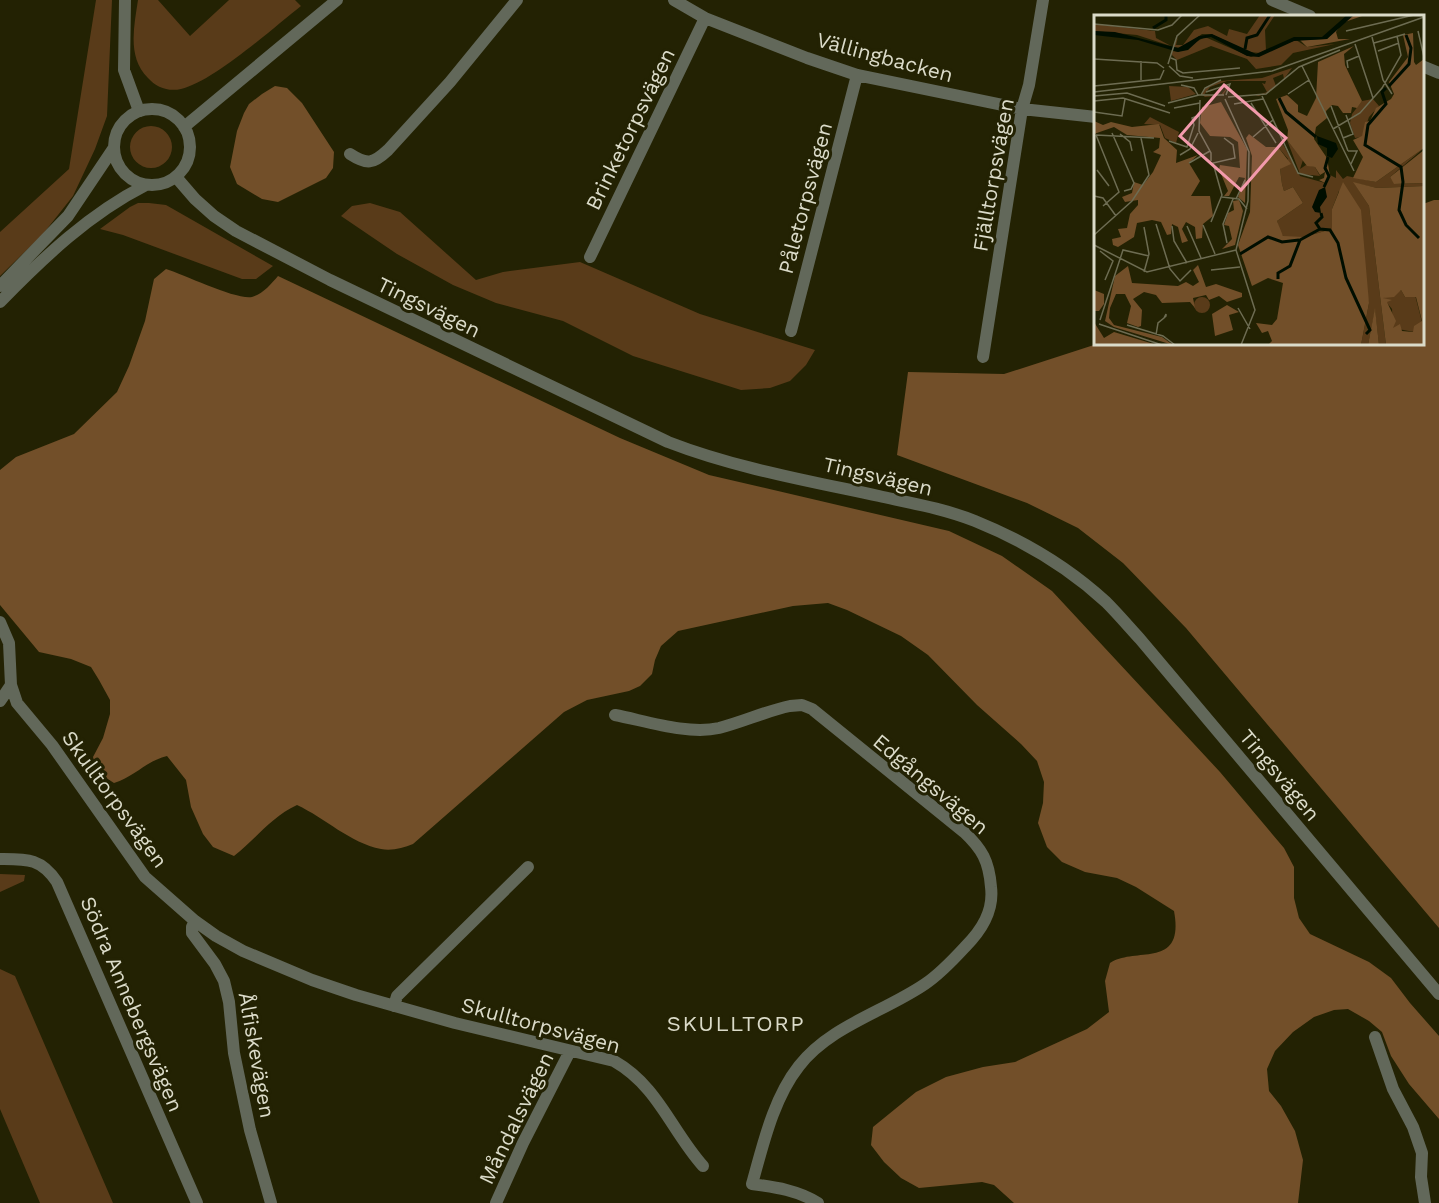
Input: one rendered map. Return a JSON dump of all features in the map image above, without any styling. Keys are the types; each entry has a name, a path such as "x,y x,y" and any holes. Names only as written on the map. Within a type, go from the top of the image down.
{"street":[{"path":"125,0 124,70 139,111"},
{"path":"184,127 337,0"},
{"path":"350,154 359,160 370,162 377,160 388,150 450,82 517,0"},
{"name":"Vällingbacken","path":"674,0 705,18 857,75 1022,109 1094,117"},
{"name":"Fjälltorpsvägen","path":"982,357 1022,109 1029,85 1043,0"},
{"path":"1272,0 1308,15"},
{"name":"Brinketorpsvägen","path":"590,257 705,18"},
{"path":"1424,67 1439,73"},
{"name":"Påletorpsvägen","path":"791,331 857,75"},
{"path":"152,109 165,111 176,117 184,127 189,140 189,153 185,166 176,177 167,183 146,186 133,181 123,173 116,162 113,149 115,137 120,126 128,117 139,111 152,109"},
{"path":"0,286 68,216 113,149"},
{"name":"Tingsvägen","path":"176,177 195,199 236,231 340,285 668,442 692,451 767,471 941,510 1006,535 1048,559 1092,591 1140,639 1439,994"},
{"path":"0,302 34,267 90,219 120,198 146,186"},
{"name":"Skulltorpsvägen","path":"0,622 9,643 11,685 17,704 52,745 139,870 195,921 243,951 312,980 394,1006 614,1061 631,1070 651,1092 693,1155 703,1166"},
{"path":"0,701 11,685"},
{"name":"Edgångsvägen","path":"615,715 676,727 705,729 719,728 790,705 802,705 812,709 964,832 977,844 989,868 992,896 989,912 972,940 924,984 828,1039 798,1066 779,1101 752,1184 797,1193 818,1203"},
{"name":"Södra Annebergsvägen","path":"0,859 20,859 38,863 51,873 57,882 196,1203"},
{"path":"394,1006 397,996 528,867"},
{"name":"Ålfiskevägen","path":"195,921 192,933 215,964 224,981 250,1130 271,1203"},
{"path":"1375,1037 1393,1089 1413,1127 1422,1153 1421,1177 1425,1203"},
{"name":"Måndalsvägen","path":"496,1203 523,1143 570,1051"}],"shaded area":[{"path":"96,0 112,0 107,116 95,149 73,196 43,234 0,276 0,232 69,169"},
{"path":"138,0 158,0 190,36 229,0 295,0 301,6 209,76 181,89 171,90 151,81 141,70 137,61 134,41"},
{"path":"275,86 287,88 302,103 334,152 333,168 326,178 278,202 262,199 237,184 230,167 237,131 249,104"},
{"path":"151,126 159,127 166,132 171,139 171,155 166,162 159,167 151,168 143,167 136,162 131,155 130,147 131,139 136,132 143,127"},
{"path":"1439,200 1439,928 1186,628 1123,563 1078,528 1027,503 897,455 908,372 1004,374 1094,345 1424,345 1424,204"},
{"path":"138,203 166,205 273,266 256,279 242,279 123,235 100,229"},
{"path":"370,203 400,212 476,280 503,272 580,262 700,314 815,350 806,365 790,381 770,388 741,390 633,356 563,321 496,303 453,285 397,254 341,216 352,206"},
{"path":"166,269 244,297 260,294 278,276 620,438 709,475 949,531 1002,556 1052,591 1220,772 1284,848 1294,867 1294,898 1299,918 1310,934 1369,962 1391,978 1439,1036 1439,1119 1409,1084 1391,1056 1382,1032 1369,1021 1348,1009 1334,1010 1314,1017 1293,1032 1275,1051 1267,1069 1269,1091 1281,1106 1295,1131 1303,1160 1298,1203 1014,1203 994,1185 982,1182 919,1188 901,1178 884,1162 871,1145 873,1127 916,1092 946,1077 983,1067 1015,1062 1087,1029 1109,1012 1105,981 1110,963 1120,958 1156,953 1165,949 1172,942 1175,929 1174,911 1117,878 1085,872 1062,862 1047,847 1038,823 1043,803 1044,782 1037,761 928,655 901,636 828,603 793,606 678,631 661,646 652,674 640,686 629,691 587,700 564,712 413,844 401,848 385,850 370,846 348,836 297,805 271,822 234,856 213,847 203,834 191,807 186,780 167,756 153,761 129,777 114,783 97,772 93,757 103,738 110,714 110,700 99,680 91,667 71,659 39,652 0,605 0,470 16,457 74,434 117,392 145,321 154,279"},
{"path":"0,874 25,875 24,881 0,892"},
{"path":"0,969 15,976 113,1203 40,1203 0,1109"}],"district":[{"name":"SKULLTORP","path":"736,1023"}]}
